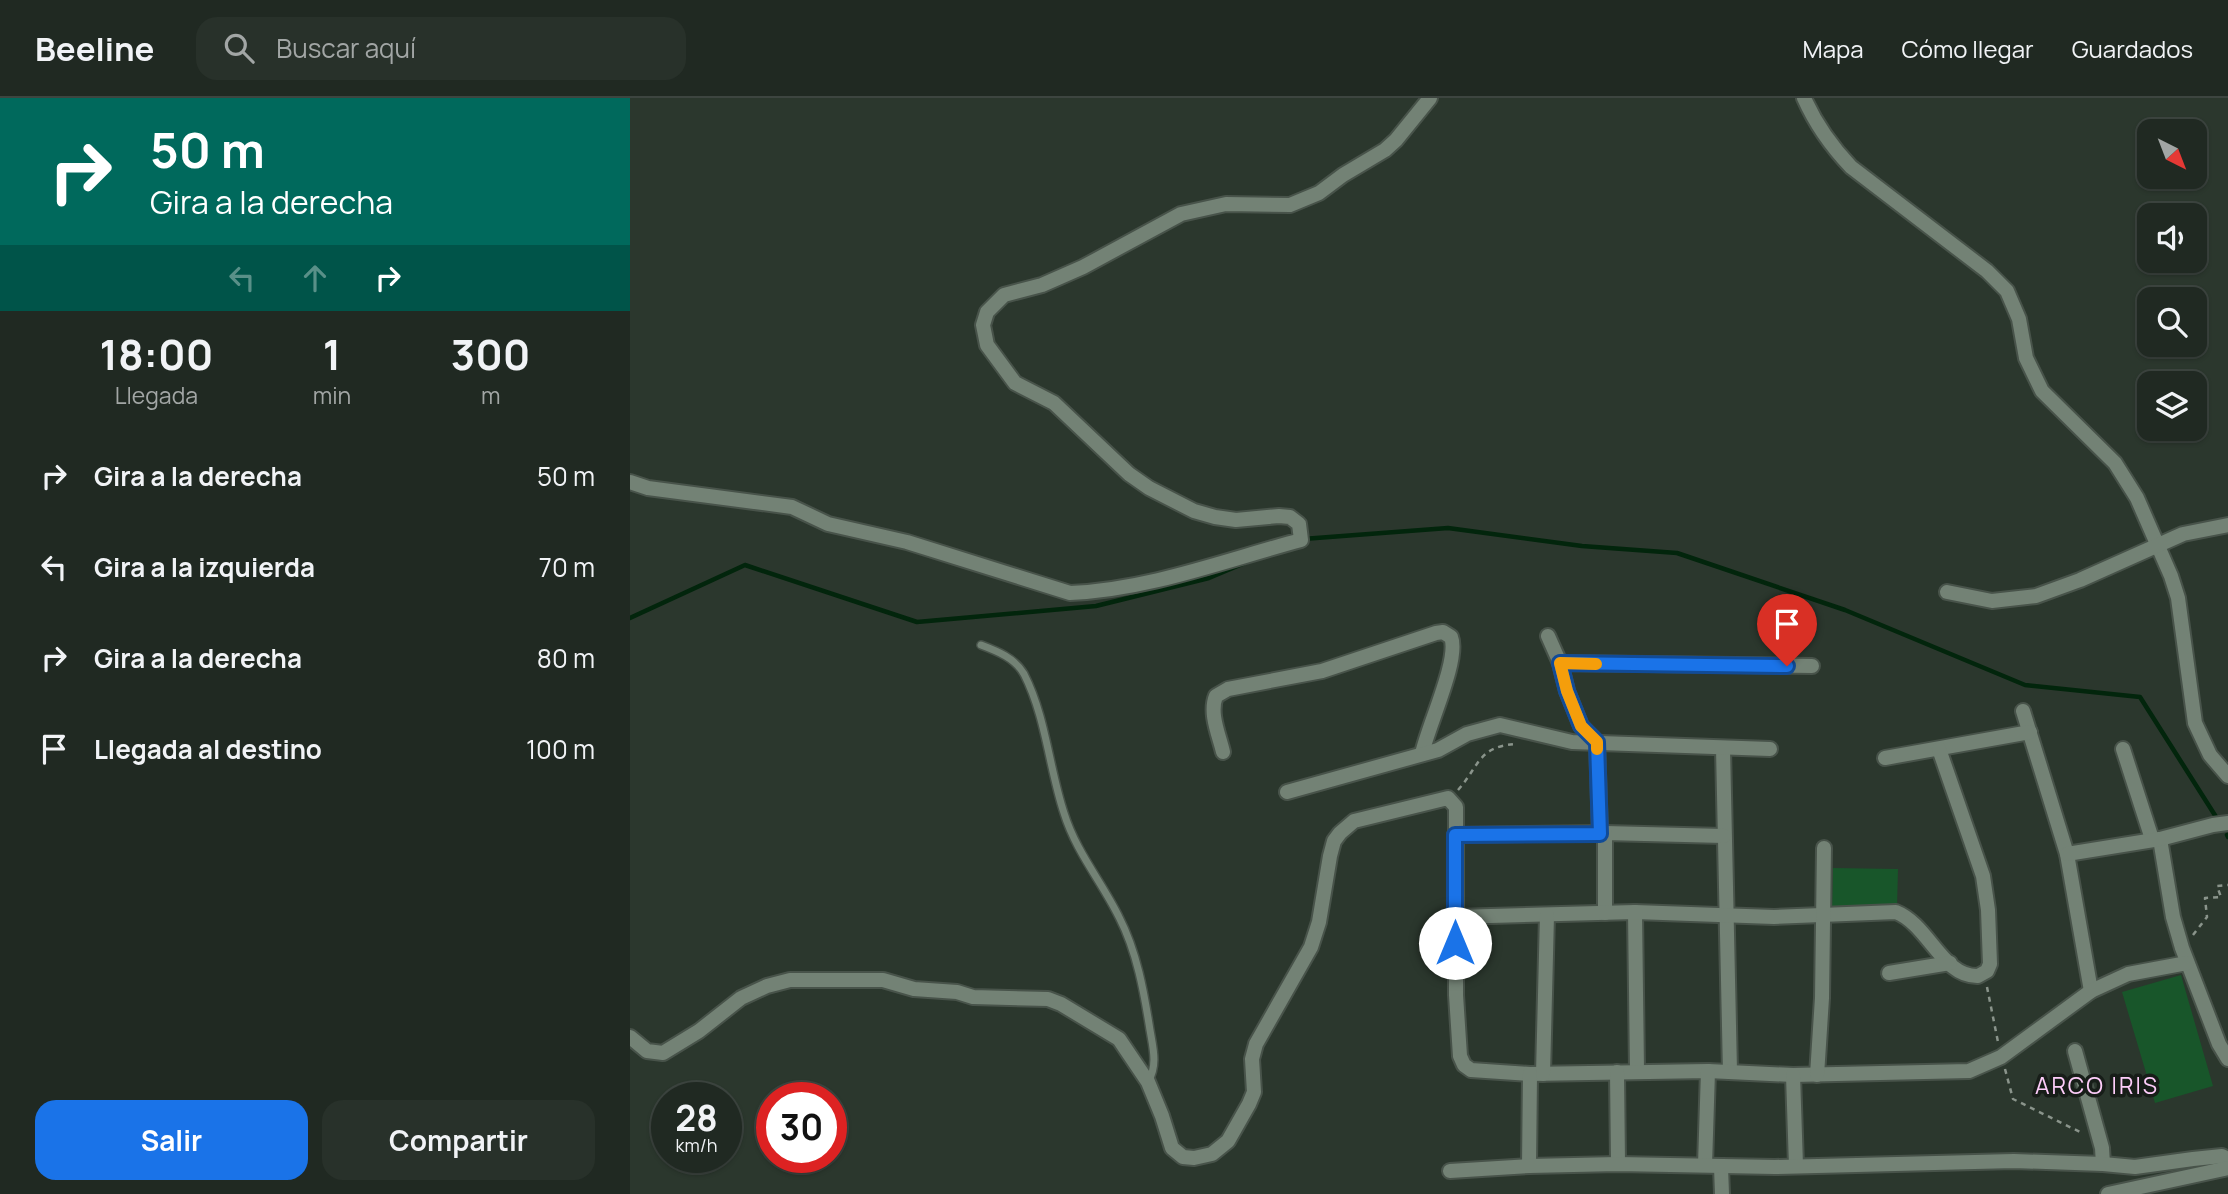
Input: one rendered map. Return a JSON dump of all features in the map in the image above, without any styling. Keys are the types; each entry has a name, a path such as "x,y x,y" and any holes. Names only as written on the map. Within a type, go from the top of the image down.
{"street":[{"path":"630,482 648,488 792,507 828,524 907,542 1070,593 1094,592 1166,577 1301,540 1299,524 1290,517 1236,520 1215,517 1194,511 1149,488 1129,474 1054,403 1016,383 987,345 983,325 987,312 1004,295 1042,285 1083,267 1181,214 1226,204 1290,205 1306,200 1385,150 1430,98"},
{"path":"1804,98 1813,119 1833,149 1851,167 1987,271 2007,291 2019,319 2026,358 2042,391 2115,463 2137,498 2178,598 2195,723 2210,755 2228,776"},
{"path":"1947,592 1992,601 2036,596 2080,580 2183,534 2228,525"},
{"path":"1223,752 1214,715 1216,695 1228,689 1322,671 1443,632 1451,637 1453,646 1443,690 1422,754"},
{"path":"1548,636 1581,726 1597,742 1605,913"},
{"path":"1560,663 1812,666"},
{"path":"2024,711 2067,854 2091,991"},
{"path":"1287,792 1438,750 1467,734 1500,725 1558,740 1770,748"},
{"path":"1885,758 2030,732"},
{"path":"1723,748 1730,1072"},
{"path":"1455,917 1635,912 1727,916 1896,912 1913,921 1964,975 1978,976 1984,973 1990,964 1988,910 1983,876 1939,749"},
{"path":"2123,749 2156,839 2185,956 2219,1044 2228,1059"},
{"path":"630,1037 647,1051 663,1053 699,1031 741,998 767,986 790,980 883,980 914,989 957,992 982,998 1038,997 1055,1001 1119,1039 1148,1082 1170,1144 1180,1155 1194,1158 1206,1156 1228,1142 1254,1092 1252,1059 1255,1044 1311,947 1319,922 1334,841 1354,821 1444,798 1450,799 1456,807 1455,917 1460,1056 1464,1065 1482,1072 1536,1074 1708,1071 1817,1075 1969,1071 2001,1057 2091,991 2128,974 2185,956"},
{"path":"2067,854 2228,823"},
{"path":"1455,835 1602,833 1724,836"},
{"path":"1817,1075 1822,998 1821,915 1824,848"},
{"path":"1635,912 1637,1071"},
{"path":"1529,1166 1547,915"},
{"path":"1889,973 1950,963"},
{"path":"2076,1051 2102,1148 2103,1164"},
{"path":"1705,1165 1708,1071"},
{"path":"1617,1072 1618,1164"},
{"path":"1793,1075 1796,1166"},
{"path":"1450,1171 1618,1164 1721,1167 2014,1161 2135,1167 2193,1158 2222,1156 2228,1159"},
{"path":"1721,1167 1722,1194"},
{"path":"2108,1194 2128,1193 2228,1168"}],"lane":[{"path":"981,645 1010,659 1024,676 1035,702 1063,813 1080,852 1127,933 1138,966 1152,1039 1155,1067 1148,1082"}],"path":[{"path":"1450,799 1487,751 1494,747 1520,744"},
{"path":"2185,956 2207,916 2205,898 2221,897 2217,886 2228,885"},
{"path":"1984,973 2001,1057 2013,1100 2087,1135 2102,1148"}],"green space":[{"path":"1833,868 1898,869 1897,908 1832,907"},
{"path":"2181,975 2213,1086 2155,1103 2122,992"}],"waterway":[{"path":"1303,539 1448,528 1582,546 1677,553 1845,610 2025,685 2140,697 2218,820"},
{"path":"630,618 745,565 917,622 1096,606 1209,578 1247,562"}],"slow traffic":[{"path":"1596,664 1560,663 1567,691 1581,726 1597,742 1597,749"}],"district":[{"name":"ARCO IRIS","path":"2097,1086"}],"route":[{"path":"1455,943 1455,835 1600,834 1597,742 1581,726 1567,691 1560,663 1787,666"}]}
